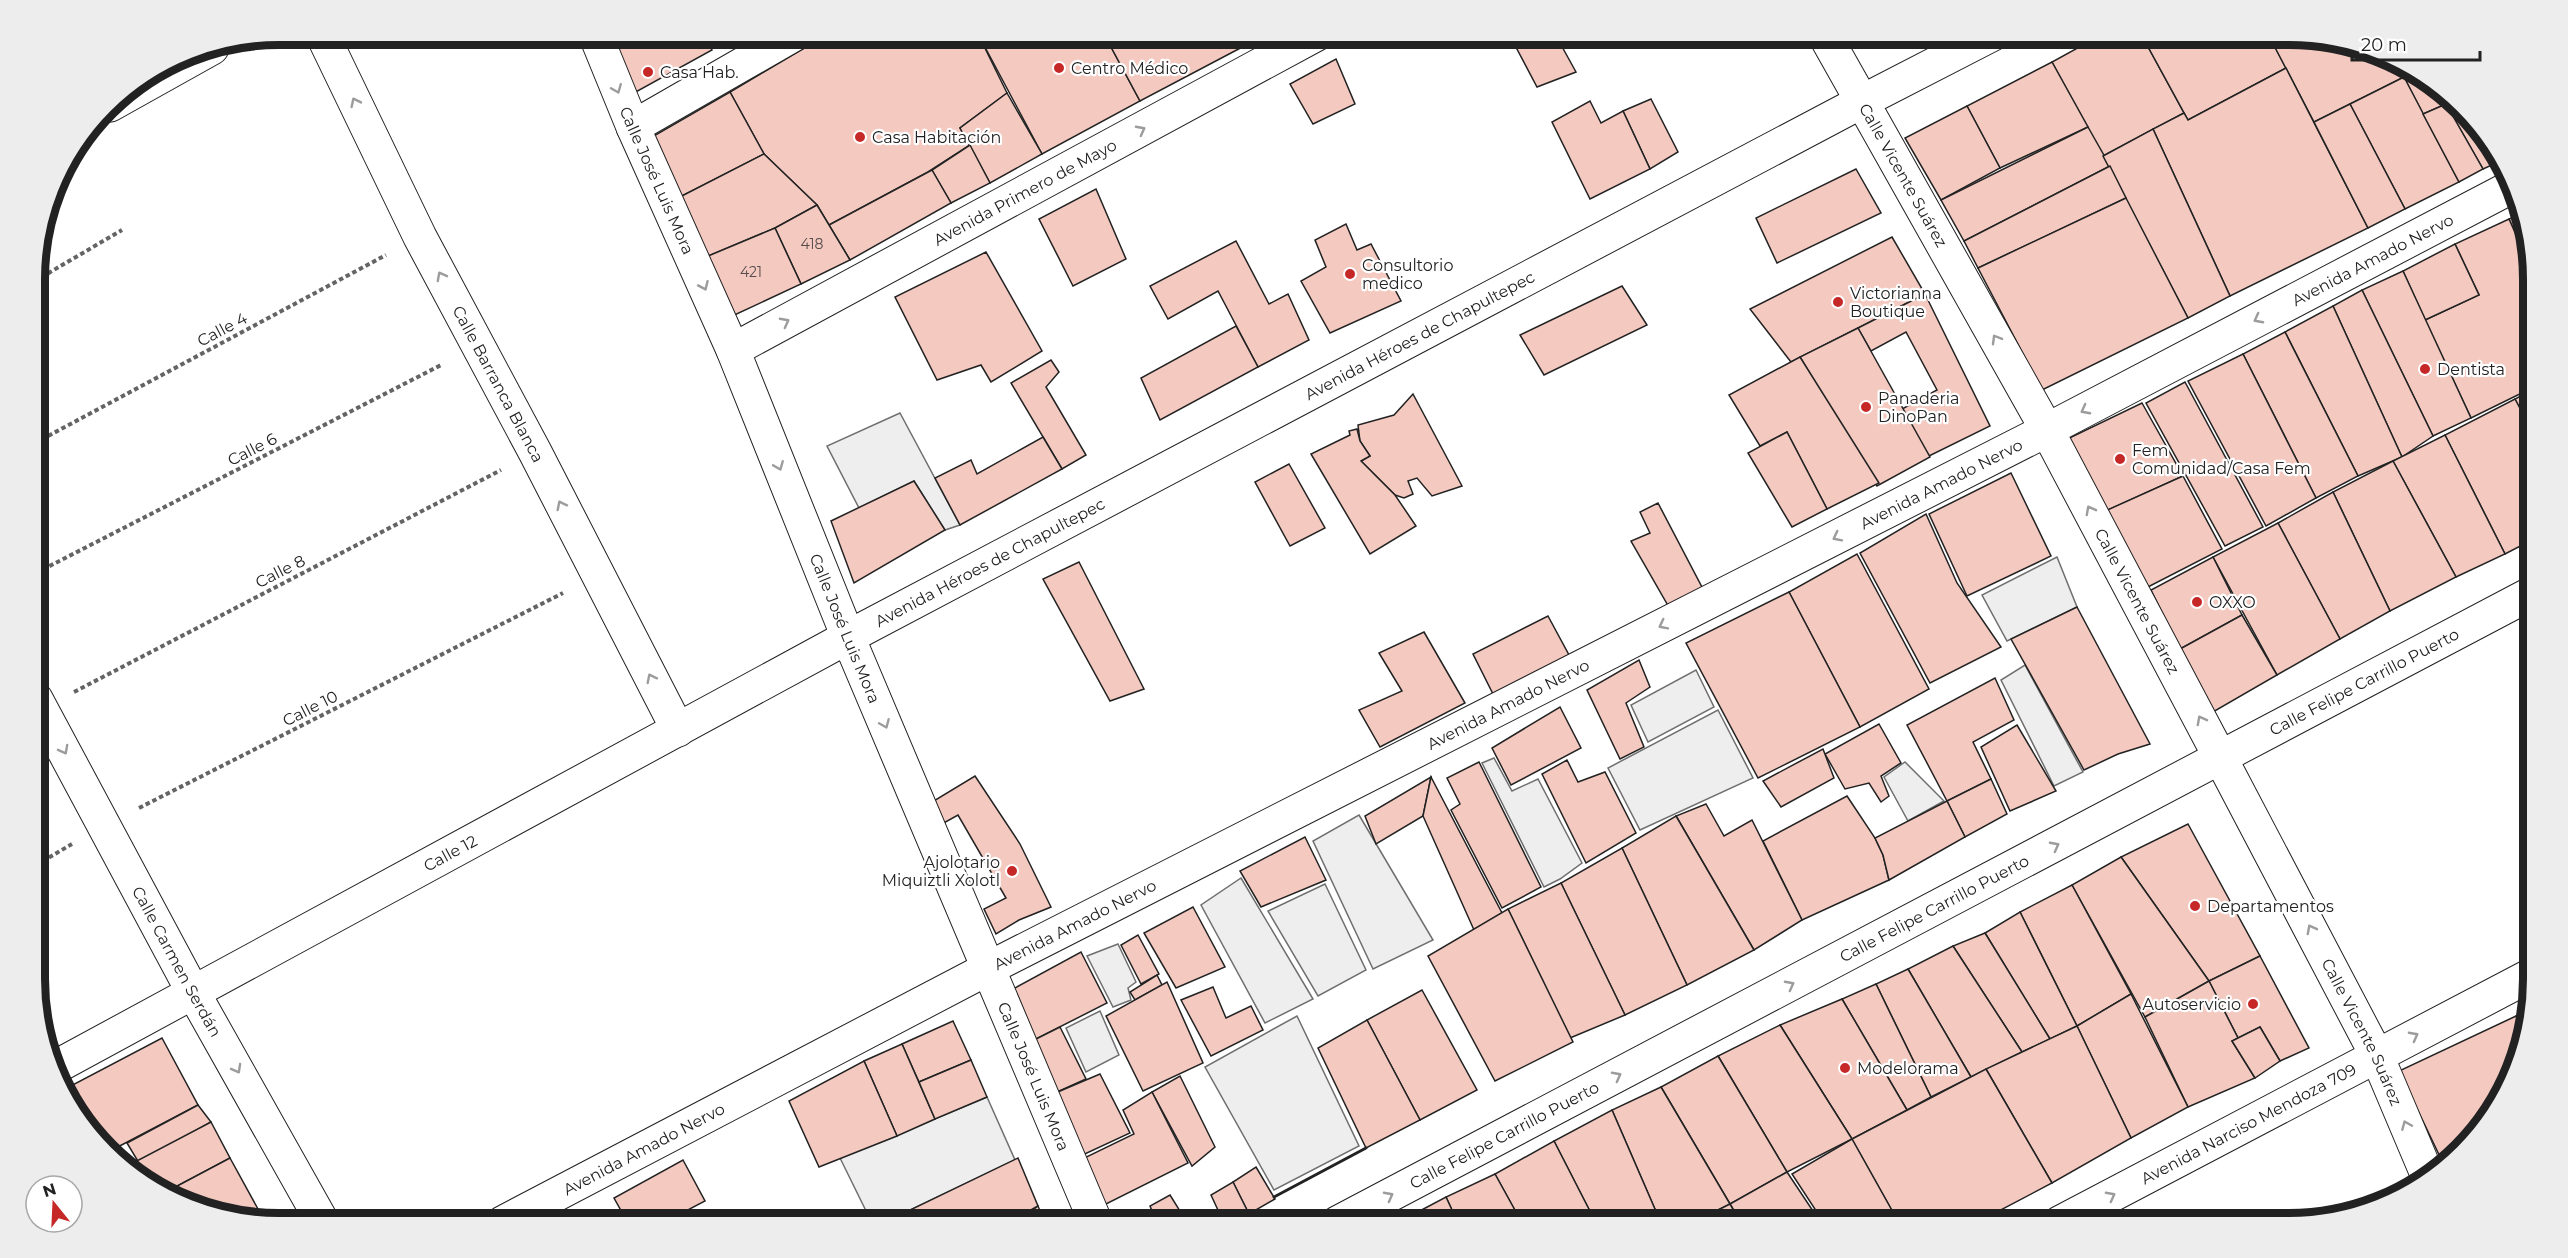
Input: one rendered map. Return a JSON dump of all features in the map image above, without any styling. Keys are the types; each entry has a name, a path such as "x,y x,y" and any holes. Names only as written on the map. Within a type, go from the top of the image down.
{"street":[{"name":"Calle Barranca Blanca","path":"327,45 420,237 535,452 678,730"},
{"name":"Calle José Luis Mora","path":"599,45 633,127 733,350 848,638 1092,1213"},
{"path":"633,127 776,45"},
{"name":"Avenida Primero de Mayo","path":"733,350 1297,45"},
{"name":"Calle Vicente Suárez","path":"1830,45 2047,430 2377,1056 2425,1170"},
{"name":"Avenida Héroes de Chapultepec","path":"848,638 1972,45"},
{"name":"Avenida Amado Nervo","path":"521,1213 989,968 2047,430 2505,190"},
{"name":"Calle Felipe Carrillo Puerto","path":"1356,1213 2523,598"},
{"name":"Calle 12","path":"61,1064 848,638"},
{"name":"Calle Carmen Serdán","path":"45,715 193,992 317,1213"},
{"name":"Avenida Narciso Mendoza 709","path":"2078,1213 2523,980"}],"path":[{"path":"45,275 122,230"},
{"name":"Calle 4","path":"45,438 420,237"},
{"name":"Calle 6","path":"45,568 478,346"},
{"name":"Calle 8","path":"45,701 535,452"},
{"name":"Calle 10","path":"45,860 104,826 597,575"}],"shaded area":[{"path":"900,413 960,525 945,530 914,481 859,508 827,446"},
{"path":"2057,557 2077,607 2007,641 1982,595"},
{"path":"2025,665 2083,772 2054,786 2001,680"},
{"path":"1696,670 1714,707 1648,742 1631,705"},
{"path":"1718,710 1753,778 1640,830 1608,768"},
{"path":"1494,758 1512,791 1538,779 1582,863 1544,887 1482,763"},
{"path":"1905,762 1944,801 1908,821 1884,777"},
{"path":"1359,815 1433,940 1373,969 1313,841"},
{"path":"1241,878 1313,999 1265,1023 1201,905"},
{"path":"1325,884 1366,970 1318,996 1268,911"},
{"path":"1118,944 1136,982 1128,988 1131,1000 1113,1007 1087,956"},
{"path":"1100,1011 1119,1055 1086,1072 1066,1028"},
{"path":"1297,1016 1359,1146 1274,1190 1205,1067"},
{"path":"987,1097 1015,1160 904,1213 867,1213 840,1158"}],"building":[{"name":"Casa Hab.","path":"611,45 709,45 712,50 634,93"},
{"name":"Casa Habitación","path":"809,45 983,45 1007,93 960,128 970,145 928,172 829,225 817,205 764,154 730,92"},
{"name":"Centro Médico","path":"984,45 1110,45 1140,101 1042,154"},
{"path":"1110,45 1246,45 1140,101"},
{"path":"1515,45 1561,45 1576,72 1537,87"},
{"path":"2083,45 2147,45 2184,113 2103,156 2052,62"},
{"path":"2147,45 2274,45 2286,68 2188,120"},
{"path":"2274,45 2335,49 2364,57 2403,74 2404,77 2314,122"},
{"path":"1336,59 1355,104 1313,124 1290,84"},
{"path":"2052,62 2088,127 2000,168 1967,106"},
{"path":"2286,68 2368,228 2230,296 2153,129 2184,113 2188,120"},
{"path":"2404,77 2419,84 2445,105 2423,114"},
{"path":"2404,77 2459,182 2405,209 2350,104"},
{"path":"730,92 764,154 672,201 645,141"},
{"name":"Casa Habitación","path":"1007,93 1042,154 990,183 960,128"},
{"path":"1651,99 1678,152 1650,169 1623,111"},
{"path":"1590,101 1601,123 1623,111 1650,169 1590,199 1552,122"},
{"path":"2350,104 2405,209 2368,228 2314,122"},
{"path":"2445,105 2448,107 2483,169 2459,182 2423,114"},
{"path":"1967,106 2000,168 1941,200 1905,138"},
{"path":"2448,107 2475,136 2492,162 2493,164 2483,169"},
{"path":"2088,127 2110,166 1964,241 1941,200"},
{"path":"2153,129 2230,296 2188,318 2103,156"},
{"path":"970,145 990,183 951,203 932,170"},
{"path":"764,154 817,205 775,228 701,259 672,201"},
{"path":"2110,166 2126,198 1978,268 1964,241"},
{"path":"1856,169 1881,213 1777,263 1756,218"},
{"name":"Casa Habitación","path":"932,170 951,203 850,260 829,225"},
{"path":"1096,189 1126,259 1073,286 1039,219"},
{"path":"2126,198 2188,318 2042,390 1978,268"},
{"path":"817,205 850,260 801,284 775,228"},
{"path":"2515,216 2521,245 2509,219"},
{"path":"2509,219 2521,248 2523,392 2471,418 2425,320 2479,295 2455,244"},
{"name":"Consultorio medico","path":"1346,224 1357,250 1371,244 1401,301 1330,333 1301,281 1326,267 1315,240"},
{"path":"775,228 801,284 728,318 701,259"},
{"name":"Victorianna Boutique","path":"1892,237 1925,294 1791,362 1750,309"},
{"path":"1236,241 1269,304 1288,294 1309,340 1258,367 1218,291 1168,319 1150,286"},
{"path":"2455,244 2479,295 2425,320 2403,271"},
{"path":"986,252 1042,351 991,382 981,365 937,380 895,297"},
{"name":"Dentista","path":"2403,271 2471,418 2433,436 2362,290"},
{"path":"1622,286 1647,325 1544,375 1520,335"},
{"path":"2362,290 2433,436 2402,457 2333,306"},
{"path":"1925,294 1990,426 1929,456 1902,409 1937,390 1906,332 1871,351 1858,328"},
{"path":"2333,306 2402,457 2358,476 2285,332"},
{"path":"1236,326 1258,367 1160,420 1141,378"},
{"name":"Panaderia DinoPan","path":"1858,328 1930,457 1877,486 1800,357"},
{"path":"2285,332 2358,476 2316,498 2243,354"},
{"path":"2243,354 2316,498 2266,526 2188,381"},
{"path":"1800,357 1879,483 1827,509 1787,432 1760,446 1729,395"},
{"path":"1051,360 1059,372 1046,387 1086,455 1062,469 1011,383"},
{"path":"2185,382 2263,527 2225,546 2146,403"},
{"path":"1413,394 1462,486 1432,496 1417,478 1408,481 1413,494 1404,498 1395,495 1361,461 1370,456 1360,441 1358,425 1394,415"},
{"path":"2523,395 2523,414 2515,399"},
{"path":"2515,399 2523,414 2523,545 2505,554 2445,435"},
{"name":"Fem Comunidad/Casa Fem","path":"2142,403 2183,476 2097,515 2059,443"},
{"path":"1357,429 1360,441 1370,456 1361,461 1395,495 1416,526 1370,554 1311,454 1350,435 1349,431"},
{"path":"1787,432 1827,509 1792,527 1748,453"},
{"path":"2445,435 2505,554 2456,577 2393,461"},
{"path":"1043,437 1062,469 960,525 935,478 971,460 977,474"},
{"path":"2393,461 2456,577 2390,611 2333,492"},
{"path":"1289,464 1325,528 1290,546 1255,482"},
{"path":"2011,473 2051,556 1967,596 1929,514"},
{"path":"2183,476 2222,549 2146,588 2103,512"},
{"path":"914,481 945,530 854,583 831,521"},
{"path":"2333,492 2390,611 2340,639 2278,523"},
{"path":"1658,503 1704,591 1670,609 1631,541 1650,533 1640,512"},
{"path":"1926,514 1957,583 2001,647 1930,683 1860,553"},
{"path":"2278,523 2340,639 2277,675 2213,557"},
{"path":"1857,554 1929,689 1860,727 1789,592"},
{"name":"OXXO","path":"2213,557 2242,615 2180,649 2151,590"},
{"path":"1079,562 1144,689 1110,701 1043,579"},
{"path":"1789,592 1860,727 1758,778 1686,643"},
{"path":"2077,607 2150,744 2118,754 2084,770 2011,639"},
{"path":"2242,615 2277,675 2213,712 2180,649"},
{"path":"1548,616 1569,655 1493,694 1473,654"},
{"path":"1424,632 1465,703 1380,747 1359,710 1402,691 1379,653"},
{"path":"1639,660 1650,687 1626,703 1644,747 1620,759 1587,690"},
{"path":"1995,678 2014,720 1973,742 1991,779 1947,801 1907,725"},
{"path":"1560,707 1581,748 1511,785 1492,748"},
{"path":"1879,724 1901,763 1881,776 1889,796 1881,802 1869,783 1845,789 1825,754"},
{"path":"2017,725 2056,791 2010,811 1981,747"},
{"path":"1823,749 1834,778 1781,807 1763,781"},
{"path":"1567,760 1578,782 1605,772 1636,833 1586,863 1542,774"},
{"path":"1479,762 1541,887 1502,908 1451,810 1460,804 1447,778"},
{"name":"Ajolotario Miquiztli Xolotl","path":"975,776 1020,844 1051,907 1019,920 996,934 984,909 1006,898 958,815 942,824 932,802"},
{"path":"1431,777 1423,816 1376,844 1365,816"},
{"path":"1431,777 1502,913 1474,930 1423,816"},
{"path":"1991,779 2007,814 1965,837 1947,801"},
{"path":"1847,796 1875,838 1883,855 1889,880 1802,920 1763,841"},
{"path":"1947,801 1965,837 1889,880 1883,855 1875,838"},
{"path":"1706,804 1724,836 1752,820 1802,920 1754,950 1676,816"},
{"path":"1676,816 1754,950 1687,985 1622,848"},
{"name":"Departamentos","path":"2188,824 2260,956 2209,981 2121,857"},
{"path":"1305,837 1326,880 1261,907 1240,871"},
{"path":"1622,848 1687,985 1625,1015 1561,883"},
{"path":"2121,857 2209,981 2145,1017 2072,885"},
{"path":"1561,883 1625,1015 1570,1038 1508,909"},
{"path":"2072,885 2131,994 2077,1026 2020,912"},
{"path":"1193,907 1225,967 1176,988 1144,933"},
{"path":"1508,909 1573,1042 1495,1081 1428,956"},
{"path":"2020,912 2077,1026 2050,1039 1985,933"},
{"path":"1985,933 2050,1039 2022,1052 1953,946"},
{"path":"1138,935 1159,974 1141,984 1121,945"},
{"path":"1953,946 2022,1052 1971,1077 1908,969"},
{"path":"1081,952 1107,1003 1026,1044 1004,994"},
{"name":"Autoservicio","path":"2260,956 2309,1048 2280,1061 2260,1027 2238,1038 2209,981"},
{"path":"1908,969 1971,1077 1931,1097 1876,984"},
{"path":"1157,975 1162,985 1135,1000 1130,992"},
{"path":"2209,981 2238,1038 2232,1041 2255,1078 2188,1107 2145,1017"},
{"path":"1167,982 1203,1063 1143,1091 1106,1016"},
{"path":"1876,984 1931,1097 1907,1110 1842,999"},
{"path":"1213,987 1226,1018 1251,1006 1263,1030 1211,1056 1181,1000"},
{"path":"1422,990 1477,1090 1420,1120 1367,1020"},
{"path":"2131,994 2188,1107 2131,1138 2077,1026"},
{"name":"Modelorama","path":"1842,999 1907,1110 1852,1139 1780,1025"},
{"path":"2516,1016 2519,1023 2511,1054 2492,1096 2475,1122 2440,1157 2399,1071"},
{"path":"1367,1020 1420,1120 1366,1148 1318,1048"},
{"path":"953,1021 971,1060 919,1082 902,1044"},
{"path":"1780,1025 1852,1139 1787,1172 1718,1056"},
{"path":"2077,1026 2131,1138 2052,1183 1986,1069"},
{"path":"1060,1027 1086,1079 1046,1097 1026,1044"},
{"path":"2260,1027 2280,1061 2255,1078 2232,1041"},
{"path":"162,1038 198,1105 116,1148 93,1122 71,1086"},
{"path":"902,1044 935,1119 897,1136 864,1061"},
{"path":"1718,1056 1787,1172 1730,1204 1661,1087"},
{"path":"971,1060 987,1097 935,1119 919,1082"},
{"path":"864,1061 897,1136 819,1167 789,1101"},
{"path":"1986,1069 2052,1183 1995,1213 1893,1213 1852,1139"},
{"path":"1100,1074 1130,1133 1074,1159 1046,1097"},
{"path":"1180,1076 1215,1147 1192,1166 1152,1092"},
{"path":"1661,1087 1730,1204 1712,1213 1657,1213 1612,1110"},
{"path":"1152,1092 1188,1163 1096,1209 1076,1162 1134,1134 1123,1110"},
{"path":"198,1105 211,1122 139,1163 127,1143"},
{"path":"1612,1110 1657,1213 1591,1213 1554,1141"},
{"path":"211,1122 230,1158 173,1188 133,1163"},
{"path":"1852,1139 1893,1213 1817,1213 1792,1174"},
{"path":"1554,1141 1591,1213 1516,1213 1495,1174"},
{"path":"230,1158 259,1212 218,1205 173,1188"},
{"path":"1018,1158 1038,1206 1025,1213 911,1213 910,1210"},
{"path":"683,1160 705,1201 682,1213 622,1213 614,1198"},
{"path":"1256,1167 1275,1199 1248,1213 1233,1182"},
{"path":"1787,1172 1814,1213 1735,1213 1730,1204"},
{"path":"1495,1174 1516,1213 1453,1213 1446,1197"},
{"path":"1233,1182 1248,1213 1219,1213 1211,1195"},
{"path":"1170,1195 1181,1213 1153,1213 1150,1206"},
{"path":"1446,1197 1453,1213 1416,1213"},
{"path":"1730,1204 1735,1213 1712,1213"},
{"path":"1038,1206 1041,1213 1027,1213"}],"wall":[{"path":"1274,1197 1366,1148"}],"place":[{"name":"Centro Médico","path":"1059,68"},
{"name":"Casa Hab.","path":"648,72"},
{"name":"Casa Habitación","path":"860,137"},
{"name":"Consultorio medico","path":"1350,274"},
{"name":"Victorianna Boutique","path":"1838,302"},
{"name":"Dentista","path":"2425,369"},
{"name":"Panaderia DinoPan","path":"1866,407"},
{"name":"Fem Comunidad/Casa Fem","path":"2120,459"},
{"name":"OXXO","path":"2197,602"},
{"name":"Ajolotario Miquiztli Xolotl","path":"1012,871"},
{"name":"Departamentos","path":"2195,906"},
{"name":"Autoservicio","path":"2253,1004"},
{"name":"Modelorama","path":"1845,1068"}]}
